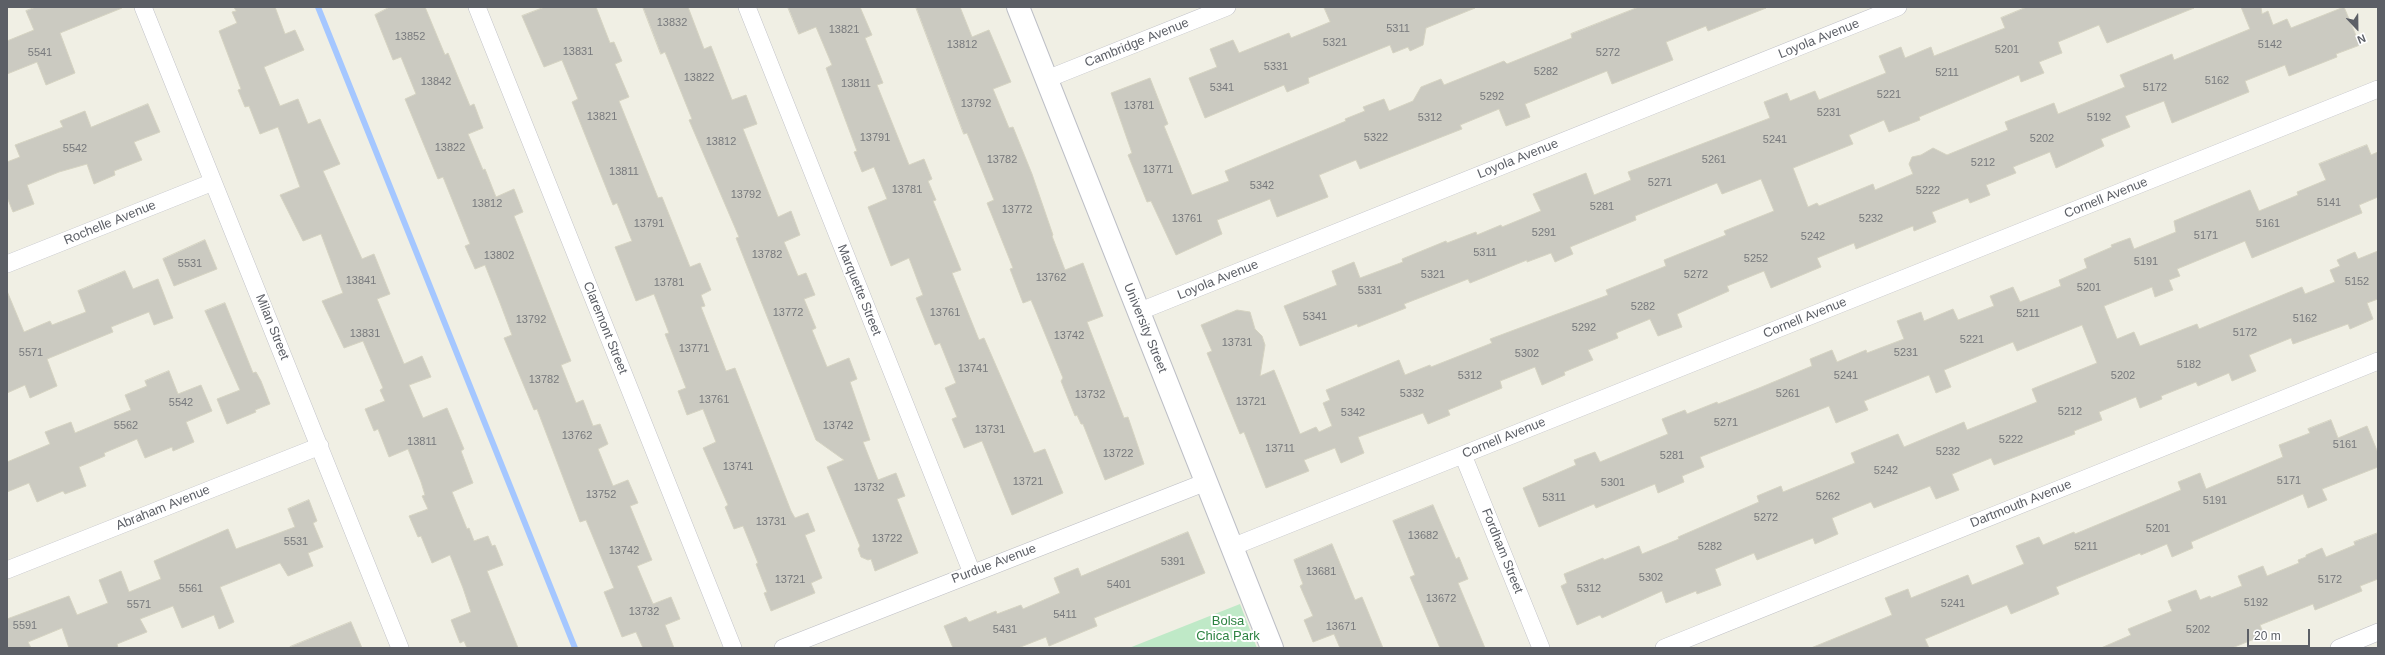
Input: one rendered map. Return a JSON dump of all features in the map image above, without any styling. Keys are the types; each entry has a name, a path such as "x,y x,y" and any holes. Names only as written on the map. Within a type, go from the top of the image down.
{"street":[{"name":"Milan Street","path":"143,7 400,648"},
{"name":"Claremont Street","path":"477,7 732,648"},
{"name":"Marquette Street","path":"747,7 972,573"},
{"name":"University Street","path":"1018,7 1272,648"},
{"name":"Cambridge Avenue","path":"1046,79 1226,7"},
{"name":"Loyola Avenue","path":"1138,312 1898,7"},
{"name":"Cornell Avenue","path":"1232,547 2378,89"},
{"name":"Rochelle Avenue","path":"7,264 213,182"},
{"name":"Dartmouth Avenue","path":"1664,648 2378,360"},
{"name":"Abraham Avenue","path":"7,570 320,446"},
{"name":"Fordham Street","path":"1463,455 1541,648"},
{"name":"Purdue Avenue","path":"783,648 1206,482"},
{"path":"2338,648 2378,632"}],"green space":[{"name":"Bolsa Chica Park","path":"1240,604 1257,648 1129,648"}],"building":[{"path":"36,7 122,8 60,33 75,73 46,85 37,62 7,74 7,41 34,30 26,11"},
{"path":"234,7 275,7 285,34 295,30 304,50 264,67 280,106 298,99 308,124 320,119 340,164 323,171 362,259 374,254 390,294 377,299 404,364 422,356 431,377 409,385 423,418 447,408 464,449 461,451 473,483 452,492 467,529 469,528 474,541 488,536 492,546 495,545 503,565 487,571 518,648 467,648 464,641 460,643 451,620 471,612 450,555 432,563 421,536 418,537 409,516 428,509 422,496 425,495 421,482 408,449 389,457 378,429 374,431 365,409 385,401 380,390 383,388 363,341 344,348 322,301 343,293 321,234 303,241 280,195 300,187 278,127 260,134 249,106 245,107 238,90 241,89 219,31 237,23 232,12 236,11"},
{"path":"390,7 425,7 445,55 448,53 470,106 474,104 483,128 468,134 483,170 485,169 496,197 514,189 523,212 514,216 571,361 561,365 576,403 583,400 593,426 600,424 608,444 598,449 613,486 628,480 638,503 630,506 652,560 637,566 653,604 671,597 680,619 665,625 674,648 643,648 636,632 622,637 604,592 614,588 586,520 580,522 537,409 534,410 504,338 512,335 485,265 475,269 465,246 470,244 443,177 438,179 405,99 416,94 401,57 393,60 375,15"},
{"path":"545,7 596,7 610,43 614,42 622,61 615,64 629,97 619,101 658,198 662,197 690,267 700,263 711,290 701,295 705,306 701,307 726,371 735,368 791,511 795,518 808,513 815,531 805,535 822,578 811,583 815,593 771,611 764,593 767,592 756,564 758,563 743,526 734,529 725,507 728,505 703,448 716,442 703,409 687,415 678,391 686,388 665,334 669,333 654,294 636,301 615,247 632,241 617,203 613,205 572,102 578,99 562,60 544,67 522,16"},
{"path":"643,7 688,7 704,49 711,46 732,100 746,95 757,124 743,129 778,217 791,211 800,235 784,242 798,276 806,273 815,295 804,299 816,328 812,330 827,367 849,358 857,379 850,382 870,440 863,442 878,480 896,473 905,496 897,499 918,553 875,571 871,559 868,560 861,557 858,549 860,546 827,467 844,460 816,440 736,238 739,237 689,120 692,119 665,52 661,54"},
{"path":"788,7 860,7 872,35 865,38 883,83 877,85 909,165 924,159 932,179 928,181 936,200 933,201 961,270 952,273 979,340 984,338 1034,453 1045,449 1063,493 1012,515 982,441 964,448 952,419 957,417 945,388 956,383 940,343 935,345 916,298 923,295 909,258 891,266 868,207 887,199 874,167 862,172 854,152 857,151 826,68 832,65 816,27 799,34"},
{"path":"916,7 960,7 972,37 989,30 1011,82 993,89 1009,128 1013,127 1032,174 1053,235 1052,236 1065,270 1083,263 1103,316 1087,322 1124,418 1128,417 1144,464 1105,480 1083,424 1081,424 1077,415 1075,416 1061,381 1063,378 1031,300 1023,303 1010,269 1013,268 987,203 994,200 967,133 964,134"},
{"path":"1324,7 1475,8 1426,28 1423,45 1410,51 1408,47 1393,53 1390,45 1308,78 1309,83 1287,92 1284,85 1205,118 1189,78 1217,67 1210,49 1233,40 1239,53 1289,33 1291,38 1330,22"},
{"path":"1639,7 1766,8 1708,31 1706,26 1666,42 1673,60 1612,84 1607,71 1525,104 1530,117 1506,126 1499,109 1460,125 1462,129 1360,169 1356,160 1319,175 1328,197 1277,217 1270,199 1217,220 1222,234 1176,255 1151,201 1147,202 1128,155 1132,153 1111,93 1150,78 1168,124 1164,126 1192,195 1229,181 1225,171 1346,121 1345,119 1365,111 1363,107 1384,99 1389,111 1413,101 1421,87 1441,79 1444,85 1504,61 1507,64 1572,38 1571,34"},
{"path":"2027,7 2194,8 2107,43 2099,25 2058,42 2062,53 2039,62 2044,73 2021,82 2019,75 1919,117 1920,120 1889,132 1884,120 1849,135 1853,144 1793,168 1808,207 1817,203 1819,206 1873,184 1875,190 1913,174 1909,164 1912,157 1921,155 1933,148 1947,155 2008,130 2005,122 2054,103 2058,114 2125,87 2120,75 2172,54 2174,60 2250,29 2241,7 2261,7 2262,14 2268,11 2273,25 2287,19 2291,28 2344,7 2360,45 2336,54 2337,57 2289,76 2285,65 2245,81 2249,92 2172,123 2164,101 2125,116 2130,127 2101,139 2104,146 2056,168 2050,152 2013,167 2016,173 1986,185 1990,195 1970,203 1968,198 1932,212 1936,222 1914,231 1913,226 1856,249 1854,243 1817,258 1821,267 1771,288 1764,271 1727,286 1729,291 1677,314 1682,327 1658,336 1650,319 1616,333 1618,338 1588,350 1593,360 1564,372 1565,375 1542,385 1535,367 1500,381 1502,388 1448,410 1450,415 1428,424 1423,413 1358,437 1364,453 1341,463 1335,448 1304,460 1309,471 1266,488 1244,432 1240,434 1207,353 1212,351 1201,325 1237,310 1250,312 1255,329 1262,336 1265,345 1260,376 1274,370 1300,434 1316,427 1319,432 1332,426 1323,403 1330,400 1326,390 1399,360 1405,375 1430,365 1431,367 1492,343 1490,339 1608,295 1606,290 1666,266 1664,260 1726,235 1724,231 1774,211 1761,179 1722,194 1717,183 1635,216 1636,220 1570,247 1573,254 1555,262 1551,253 1527,262 1527,260 1470,283 1468,279 1404,304 1406,308 1358,327 1357,324 1300,346 1284,306 1337,285 1332,271 1354,262 1360,278 1403,262 1402,259 1446,241 1447,243 1476,232 1477,235 1501,225 1502,227 1541,211 1533,194 1586,173 1594,195 1631,180 1628,172 1770,118 1764,102 1787,93 1790,101 1815,91 1819,100 1886,73 1879,56 1901,47 1905,58 1931,47 1934,56 2005,28 2001,18"},
{"path":"148,104 160,132 134,142 142,160 114,171 115,175 94,184 87,164 59,172 27,185 34,204 13,212 7,197 7,162 20,157 15,145 63,127 60,121 85,111 91,127"},
{"path":"2367,145 2371,155 2378,152 2378,197 2359,205 2362,213 2252,258 2245,241 2177,269 2180,276 2169,280 2173,290 2155,297 2152,287 2104,306 2117,339 2134,332 2140,346 2197,324 2199,329 2302,287 2305,294 2335,282 2330,270 2340,266 2337,260 2355,252 2358,259 2378,251 2378,299 2367,303 2373,319 2350,329 2348,324 2293,344 2291,338 2249,355 2256,371 2232,381 2229,373 2198,386 2196,382 2161,396 2162,399 2140,408 2136,397 2099,412 2102,420 2074,431 2075,434 1994,465 1991,458 1952,474 1959,490 1936,499 1930,486 1874,508 1871,502 1832,518 1838,534 1815,544 1813,538 1757,560 1754,553 1715,569 1721,585 1697,594 1696,591 1666,603 1662,591 1602,618 1600,615 1577,625 1561,586 1567,583 1564,574 1603,558 1604,560 1639,546 1642,554 1679,539 1678,537 1759,502 1757,496 1781,486 1783,492 1855,463 1851,453 1898,434 1904,447 1964,422 1967,430 2037,402 2032,389 2097,363 2082,325 2017,351 2013,342 1944,370 1951,387 1936,393 1929,375 1864,401 1868,410 1836,423 1829,406 1700,457 1704,467 1682,476 1684,482 1658,493 1655,484 1596,508 1594,504 1539,527 1523,488 1576,465 1574,460 1595,452 1600,462 1668,434 1662,419 1685,410 1687,414 1759,388 1812,366 1810,359 1832,350 1837,362 1866,350 1867,353 1904,339 1897,321 1921,312 1924,321 1953,309 1958,320 1994,306 1990,296 2013,287 2020,302 2061,286 2059,280 2087,268 2084,259 2112,247 2111,245 2130,238 2134,249 2176,232 2174,221 2250,190 2259,211 2298,195 2297,192 2326,180 2319,164"},
{"path":"205,240 217,269 174,286 163,259"},
{"path":"125,271 133,289 158,279 173,318 154,325 149,312 111,327 113,332 47,359 57,386 30,398 25,385 7,393 7,291 24,332 50,321 52,325 86,312 78,291"},
{"path":"225,303 253,373 256,372 261,381 270,404 255,410 256,412 227,424 217,399 240,390 205,311"},
{"path":"169,371 178,394 201,385 212,411 186,422 194,442 173,451 172,447 145,458 137,439 104,453 105,456 79,467 86,486 65,494 63,491 37,502 29,483 7,492 7,462 50,444 45,432 71,422 75,433 131,410 125,395 147,386 145,381"},
{"path":"2331,420 2338,438 2367,426 2378,453 2378,467 2322,489 2327,500 2308,508 2303,494 2191,542 2193,548 2172,557 2167,544 2141,555 2140,553 2056,587 2059,594 2011,614 2007,605 1925,639 1929,648 1811,648 1892,615 1885,598 1908,589 1911,598 1968,575 1972,585 2024,564 2016,546 2039,537 2043,545 2074,532 2075,534 2181,490 2178,482 2200,473 2206,489 2283,457 2279,445 2310,433 2308,429"},
{"path":"309,500 317,521 313,523 323,547 308,553 313,566 288,576 280,563 220,587 234,622 219,629 214,615 182,628 173,606 140,619 147,632 117,644 118,648 69,648 62,628 28,642 31,648 7,648 7,619 69,596 77,615 108,603 99,580 121,571 129,592 161,579 154,561 228,529 236,549 295,527 288,509"},
{"path":"1433,505 1456,559 1459,557 1468,579 1458,583 1485,648 1440,648 1410,577 1415,575 1393,521"},
{"path":"1188,532 1205,573 1094,618 1097,626 1049,646 1046,637 1018,648 953,648 944,626 966,617 969,622 996,611 997,614 1021,605 1023,609 1060,593 1054,578 1078,568 1081,576"},
{"path":"2378,533 2378,579 2360,586 2362,591 2315,610 2313,604 2260,625 2264,635 2232,648 2101,648 2131,635 2128,629 2172,611 2168,601 2196,590 2200,600 2210,596 2211,598 2242,586 2238,576 2263,566 2267,576 2299,563 2298,560 2322,548 2326,557 2355,545 2354,542"},
{"path":"1332,544 1355,600 1362,597 1383,648 1340,648 1334,634 1313,642 1304,620 1313,616 1300,586 1303,584 1294,560"},
{"path":"351,622 362,648 290,648 290,647"}],"waterway":[{"path":"318,7 575,648"}]}
